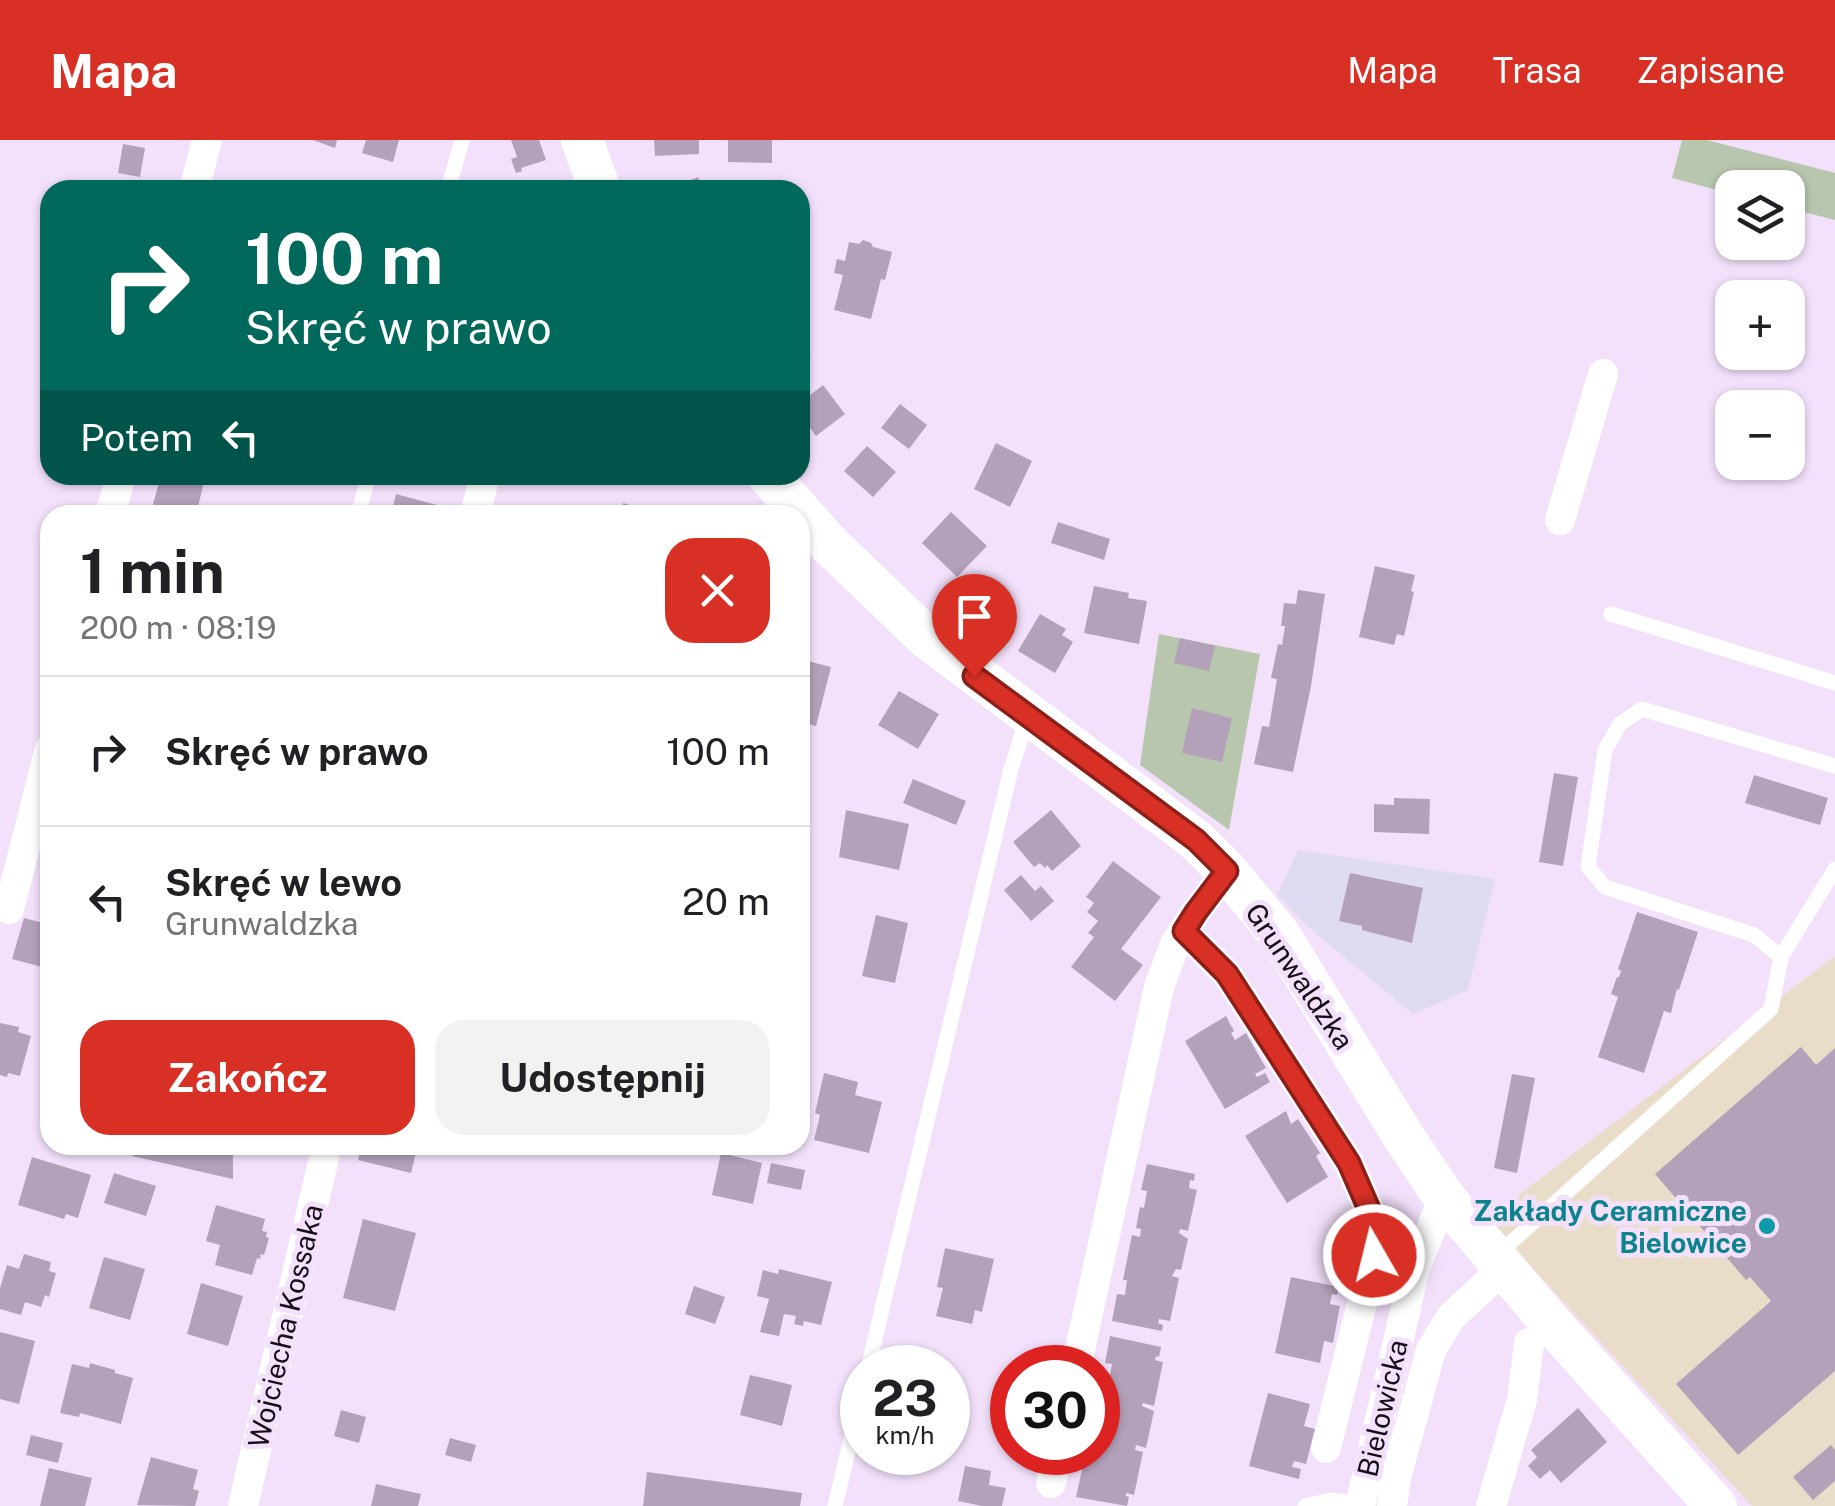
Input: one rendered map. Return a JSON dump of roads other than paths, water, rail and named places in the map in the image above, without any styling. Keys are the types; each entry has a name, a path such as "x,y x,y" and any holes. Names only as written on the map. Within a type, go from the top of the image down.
{"street":[{"path":"197,180 207,140"},
{"path":"1560,520 1603,374"},
{"name":"Grunwaldzka","path":"810,525 927,638 1196,840 1227,871 1279,934 1444,1197 1716,1506"},
{"path":"9,909 40,788"},
{"path":"1081,1345 1158,987 1175,944 1227,871"},
{"path":"1184,931 1227,974 1349,1163 1372,1216 1374,1255 1326,1448"},
{"name":"Wojciecha Kossaka","path":"243,1506 325,1155"},
{"name":"Bielowicka","path":"1362,1505 1415,1268 1444,1197"},
{"path":"1392,1506 1431,1350 1451,1317 1499,1263"},
{"path":"1491,1506 1522,1400 1529,1343"},
{"path":"1052,1483 1054,1475"}],"lane":[{"path":"451,180 462,140"},
{"path":"1611,614 1835,683"},
{"path":"1781,957 1754,935 1605,887 1588,867 1605,750 1620,724 1642,709 1835,766"},
{"path":"873,1345 1010,768 1028,715"},
{"path":"1499,1263 1771,1009 1781,957 1835,869"},
{"path":"836,1506 843,1475"},
{"path":"1305,1506 1332,1500 1362,1505"}],"place":[{"name":"Zakłady Ceramiczne Bielowice","path":"1767,1226"}]}
